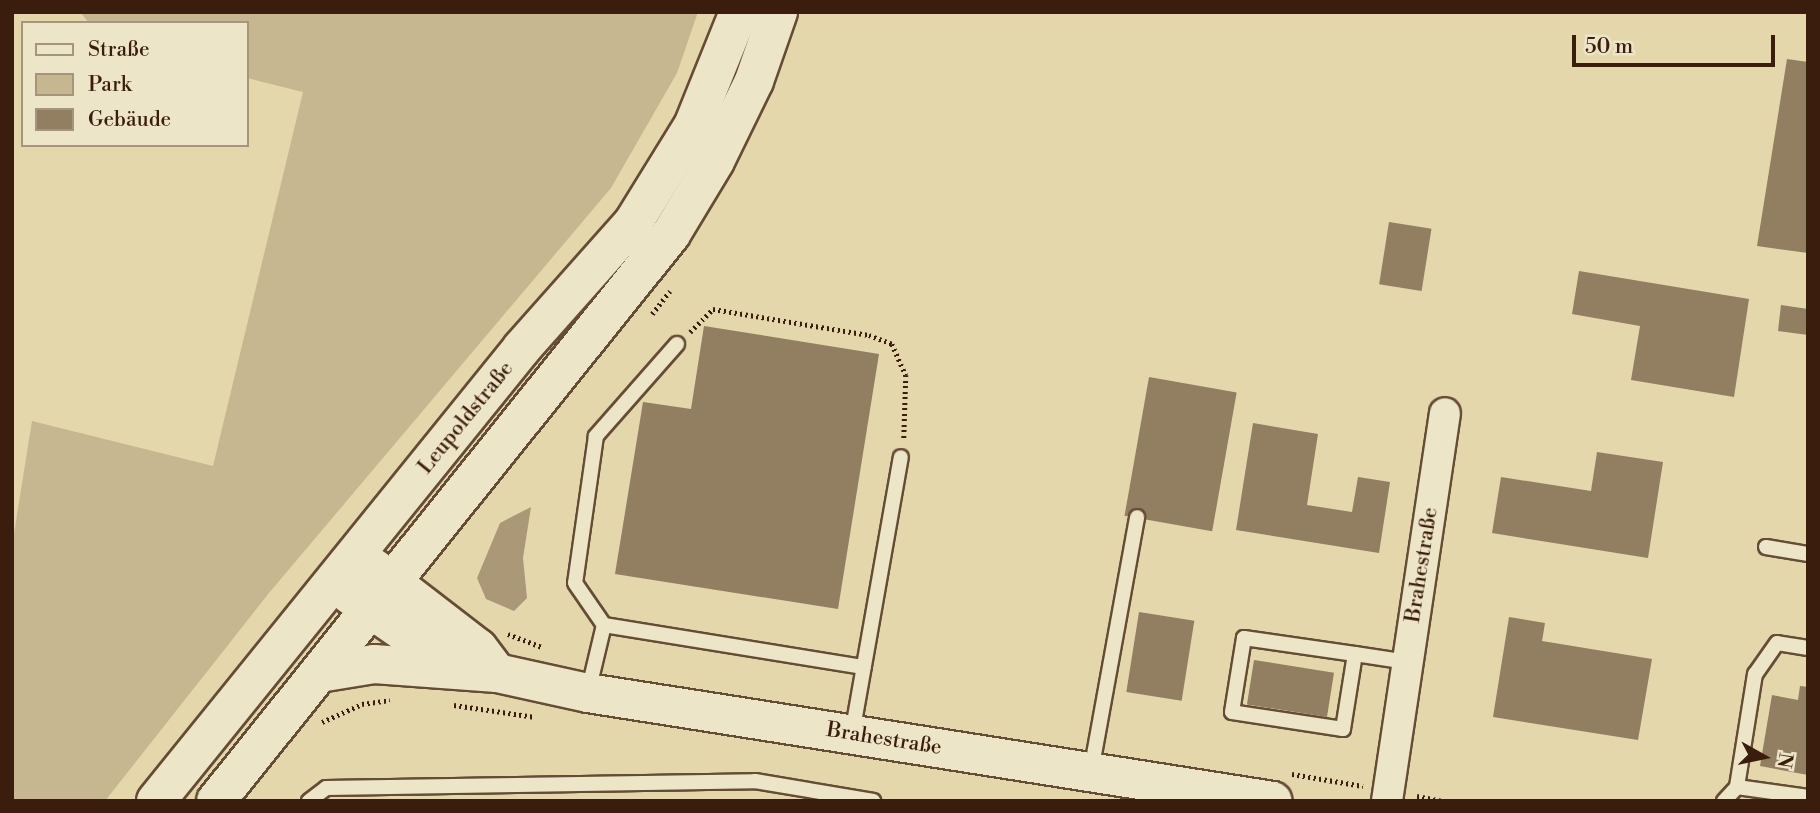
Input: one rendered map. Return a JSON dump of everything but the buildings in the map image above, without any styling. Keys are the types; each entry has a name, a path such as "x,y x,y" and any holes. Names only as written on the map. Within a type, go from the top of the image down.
{"main road":[{"name":"Leupoldstraße","path":"156,801 662,182 715,78 738,12"},
{"path":"216,801 671,234 715,162 754,81 778,12"},
{"name":"Brahestraße","path":"345,568 381,597 470,683 588,693 1090,772 1136,790 1278,787"},
{"path":"319,673 374,664 470,683"}],"street":[{"name":"Brahestraße","path":"1387,796 1446,413"}],"lane":[{"path":"677,344 596,436 575,583 604,625 864,667"},
{"path":"852,734 901,457"},
{"path":"1090,772 1138,517"},
{"path":"1766,547 1808,554"},
{"path":"588,693 604,625"},
{"path":"1355,654 1343,729 1232,712 1244,639 1355,654 1407,662"},
{"path":"1724,801 1737,787 1755,674 1777,643 1808,648"},
{"path":"309,801 326,788 755,781 873,801"},
{"path":"1737,787 1808,797"}],"path":[{"path":"677,344 713,309 869,335 892,344 907,388 909,414 901,457"},
{"path":"502,631 547,649"},
{"path":"470,683 541,718"},
{"path":"312,731 362,704 397,699"},
{"path":"1278,787 1443,801"}],"green space":[{"path":"80,12 698,12 677,73 611,188 269,593 105,801 12,801 12,546 32,421 213,466 303,92 248,78 248,21 87,21"}],"shaded area":[{"path":"531,507 523,558 527,598 514,611 486,599 477,578 500,523"}]}
